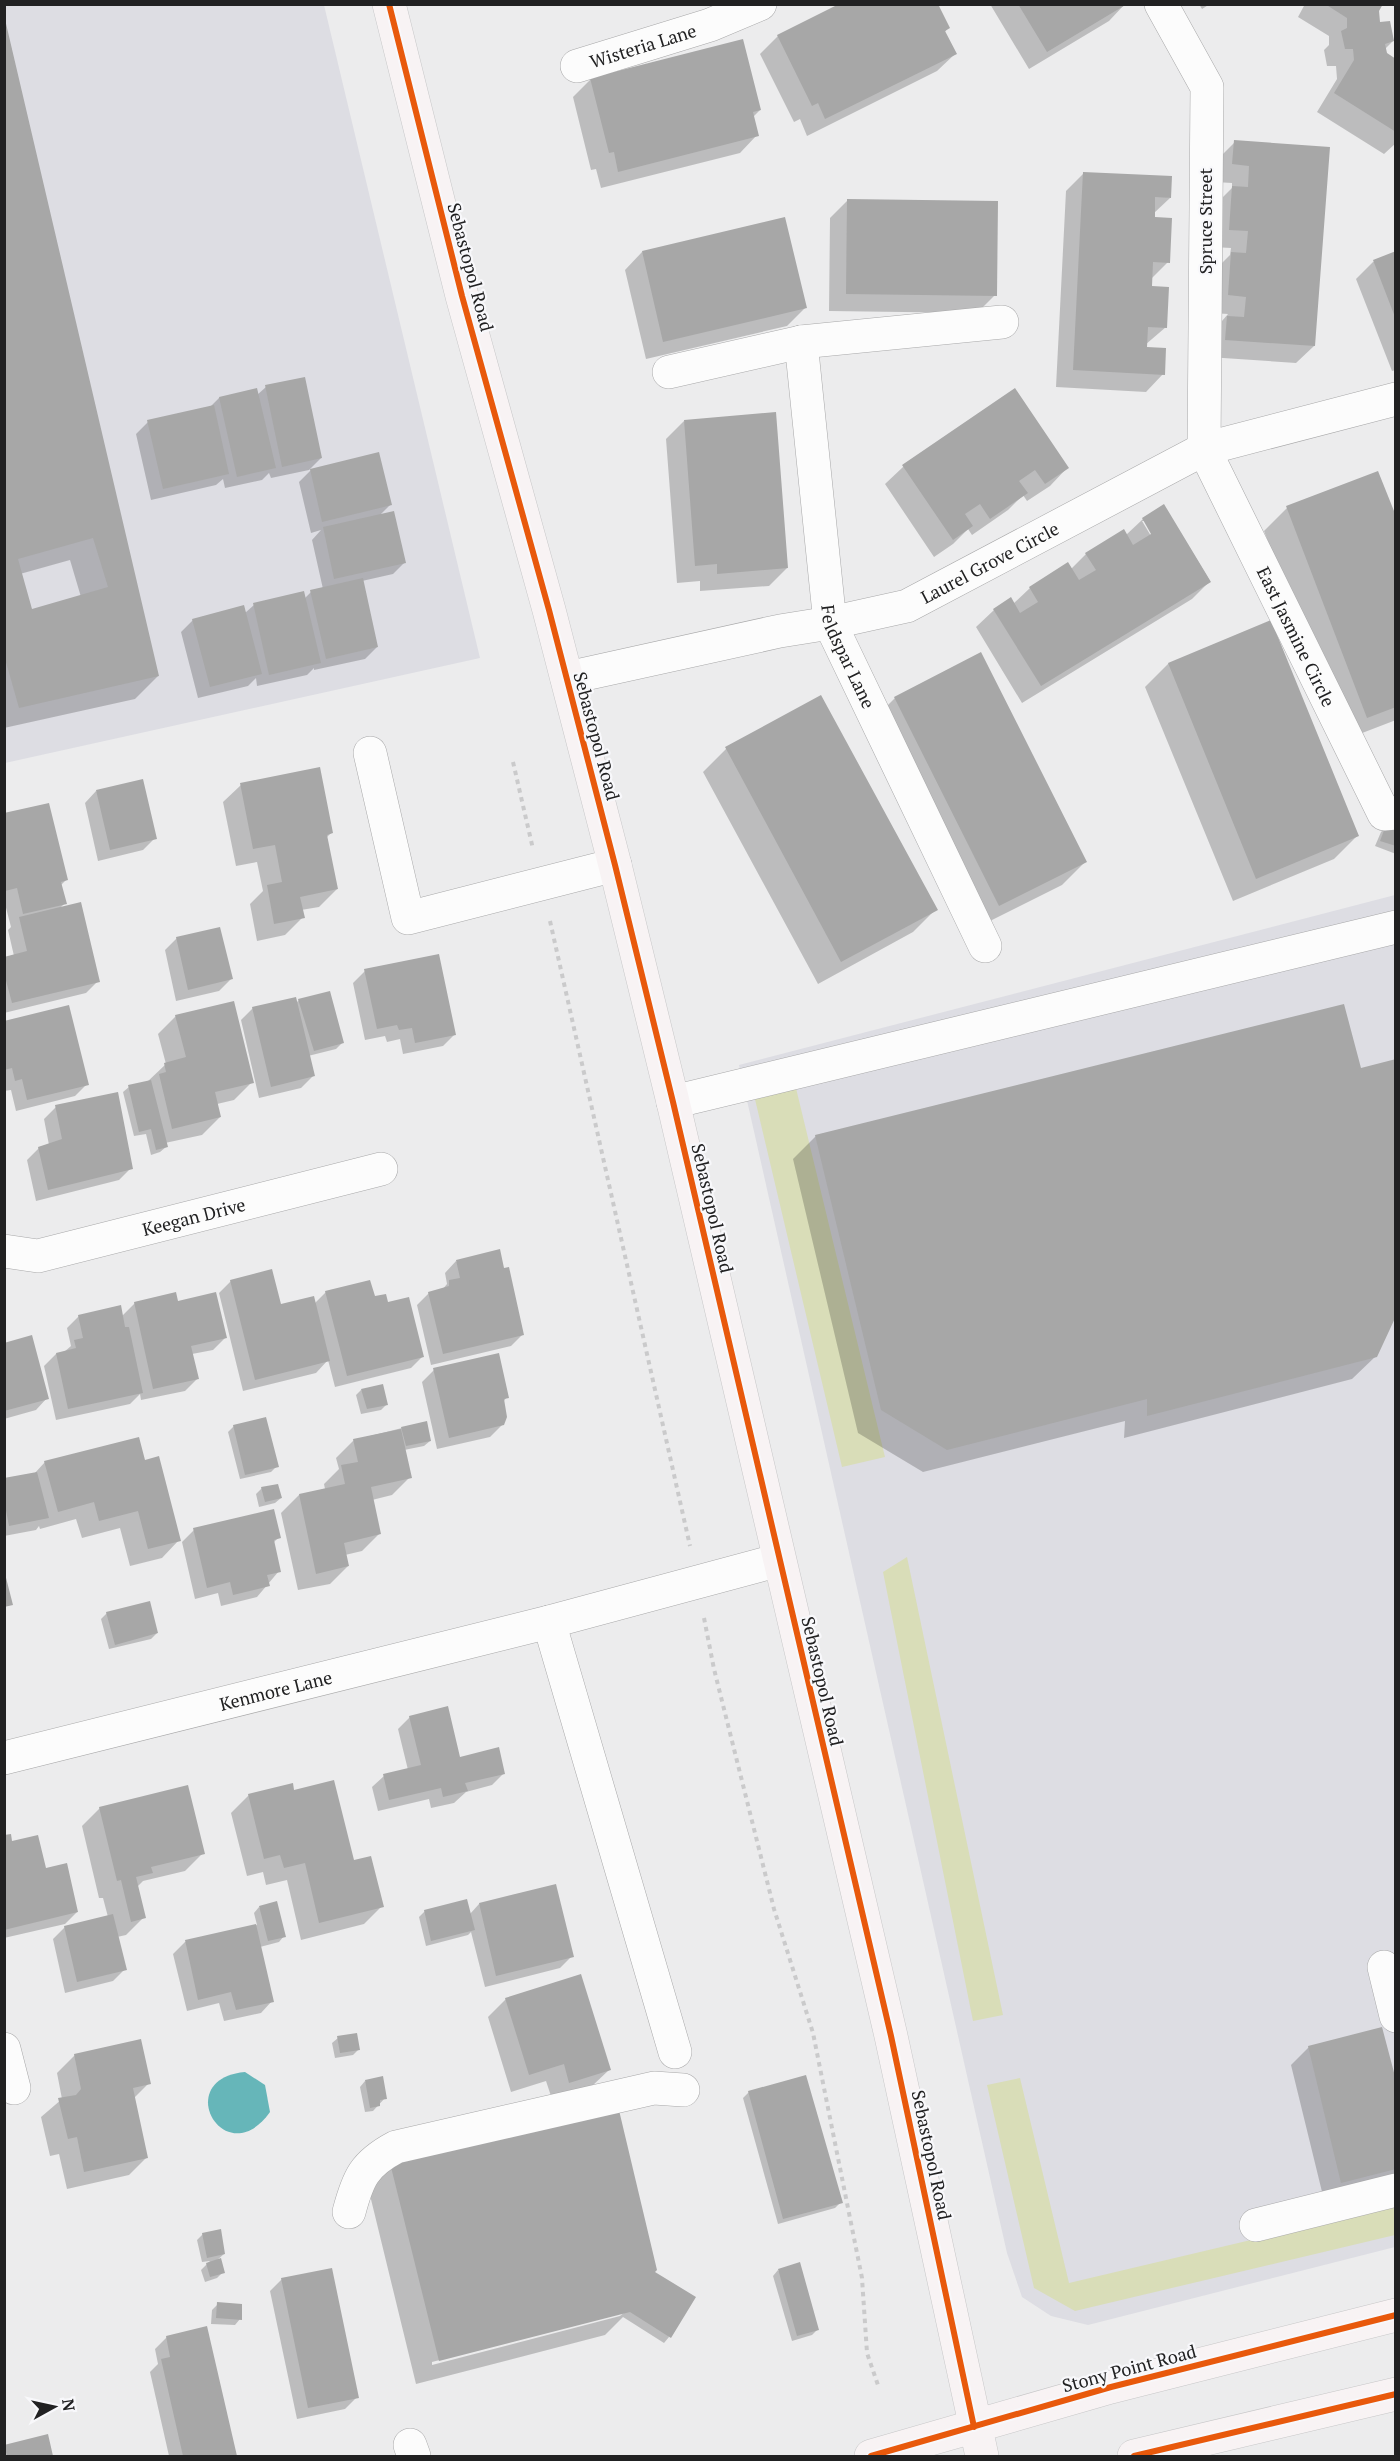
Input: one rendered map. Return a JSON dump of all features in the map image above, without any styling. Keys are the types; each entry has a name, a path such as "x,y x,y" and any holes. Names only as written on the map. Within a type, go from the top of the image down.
{"main road":[{"name":"Sebastopol Road","path":"389,4 462,296 567,678 673,1102 900,2074 978,2442"},
{"name":"Stony Point Road","path":"872,2457 978,2442 1166,2373 1395,2315"},
{"path":"1134,2457 1395,2394"}],"street":[{"name":"Wisteria Lane","path":"577,66 706,15 760,4"},
{"name":"Spruce Street","path":"1161,4 1207,87 1204,450"},
{"path":"669,372 801,342 1002,322"},
{"name":"Feldspar Lane","path":"801,342 830,623 985,946"},
{"name":"Laurel Grove Circle","path":"567,678 780,631 830,623 907,606 1204,450 1395,399"},
{"name":"East Jasmine Circle","path":"1204,450 1384,814 1395,813"},
{"path":"370,753 408,918 615,865"},
{"path":"673,1102 1395,927"},
{"name":"Keegan Drive","path":"4,1251 38,1256 381,1169"},
{"name":"Kenmore Lane","path":"4,1758 549,1622 779,1560"},
{"path":"549,1622 675,2052"},
{"path":"1384,1967 1395,2016"},
{"path":"4,2049 14,2088"},
{"path":"349,2212 357,2181 379,2156 396,2147 654,2088 683,2090"},
{"path":"1256,2225 1395,2190"}],"shaded area":[{"path":"4,5 324,5 480,658 5,763"},
{"path":"1395,895 1395,2247 1088,2325 1051,2316 1022,2297 1007,2253 739,1065"}],"green space":[{"path":"795,1084 885,1457 842,1467 754,1095"},
{"path":"907,1557 1003,2015 973,2021 883,1572"},
{"path":"1020,2078 1069,2283 1395,2206 1395,2235 1075,2311 1034,2288 987,2085"}],"water":[{"path":"245,2072 265,2085 270,2112 253,2129 237,2133 223,2129 212,2118 208,2104 211,2090 223,2078"}],"building":[{"path":"839,4 938,4 950,28 945,31 957,54 825,119 818,103 812,106 777,35"},
{"path":"1018,4 1127,4 1047,52"},
{"path":"1325,4 1383,4 1379,11 1380,22 1390,21 1394,41 1385,44 1387,53 1396,59 1396,132 1334,93 1354,60 1353,49 1345,49 1341,31 1347,28 1347,18"},
{"path":"4,15 159,676 19,708 4,655","holes":["93,538 108,587 32,609 18,559"]},
{"path":"743,39 761,110 753,112 759,136 618,172 614,152 609,153 590,78"},
{"path":"1234,140 1330,147 1315,346 1225,340 1227,316 1244,317 1246,297 1228,295 1231,252 1246,253 1248,231 1229,230 1232,186 1248,187 1249,166 1232,164"},
{"path":"1083,172 1172,176 1171,198 1155,197 1155,217 1172,218 1170,263 1153,262 1152,286 1169,287 1167,328 1148,327 1147,347 1166,348 1165,375 1073,370"},
{"path":"847,199 998,201 997,296 846,294"},
{"path":"785,217 807,308 663,342 642,251"},
{"path":"1396,251 1396,317 1395,317 1373,260"},
{"path":"305,377 322,458 282,467 265,385"},
{"path":"257,388 276,468 237,477 219,397"},
{"path":"1015,388 1069,468 1045,484 1035,470 1019,481 1028,493 990,519 980,504 965,514 973,526 953,540 902,465"},
{"path":"214,405 229,474 163,489 147,420"},
{"path":"776,412 788,568 717,574 717,564 695,566 684,420"},
{"path":"379,452 392,505 322,522 310,469"},
{"path":"1378,471 1396,516 1396,707 1367,718 1286,506"},
{"path":"1164,504 1211,582 1041,686 993,609 1011,597 1020,613 1038,602 1029,587 1068,562 1079,580 1096,570 1085,553 1124,529 1133,545 1151,534 1142,518"},
{"path":"394,511 406,563 334,579 323,527"},
{"path":"363,578 378,647 326,659 310,590"},
{"path":"304,591 321,663 269,675 253,603"},
{"path":"244,605 262,674 210,687 192,619"},
{"path":"1271,620 1359,836 1256,879 1168,663"},
{"path":"981,652 1087,862 999,906 894,697"},
{"path":"821,695 938,910 841,962 725,747"},
{"path":"320,767 333,833 327,835 338,889 300,897 305,918 274,924 267,885 282,882 275,845 253,849 240,783"},
{"path":"143,779 157,839 110,850 96,790"},
{"path":"49,803 68,880 61,882 67,904 23,914 17,888 5,891 4,887 4,813"},
{"path":"1386,825 1396,828 1396,846 1380,841"},
{"path":"81,902 100,982 12,1003 4,973 4,957 27,951 19,917"},
{"path":"220,927 233,979 188,990 176,937"},
{"path":"439,954 456,1035 415,1043 412,1028 399,1030 397,1025 377,1029 364,969"},
{"path":"330,991 344,1043 314,1051 298,999"},
{"path":"296,997 315,1076 271,1087 252,1007"},
{"path":"234,1001 254,1083 215,1092 221,1117 172,1129 159,1074 166,1072 164,1063 186,1057 175,1015"},
{"path":"1344,1004 1361,1068 1396,1059 1396,1316 1377,1357 1147,1416 1147,1399 947,1450 881,1410 815,1135"},
{"path":"69,1005 89,1085 27,1100 22,1079 15,1081 12,1068 4,1070 4,1021"},
{"path":"151,1080 168,1147 156,1150 151,1129 139,1132 128,1085"},
{"path":"118,1092 133,1169 48,1190 38,1147 62,1139 55,1105"},
{"path":"500,1249 504,1268 509,1267 524,1335 443,1354 428,1292 449,1286 449,1280 460,1278 456,1260"},
{"path":"272,1269 281,1304 314,1296 330,1361 255,1380 230,1280"},
{"path":"370,1280 375,1296 386,1294 388,1302 409,1297 424,1357 347,1376 325,1291"},
{"path":"176,1292 178,1301 216,1292 227,1338 191,1346 199,1379 153,1389 134,1302"},
{"path":"121,1305 125,1327 129,1327 143,1393 68,1409 56,1353 76,1348 74,1340 83,1338 78,1315"},
{"path":"32,1335 49,1399 4,1411 4,1343"},
{"path":"499,1353 509,1398 504,1399 507,1417 504,1425 449,1438 433,1368"},
{"path":"383,1384 388,1405 367,1409 361,1389"},
{"path":"266,1417 279,1467 245,1475 233,1425"},
{"path":"427,1421 431,1441 406,1446 401,1427"},
{"path":"401,1429 412,1478 371,1487 381,1534 344,1543 349,1566 316,1574 299,1494 345,1484 341,1465 358,1462 353,1439"},
{"path":"139,1437 145,1460 159,1456 181,1541 148,1549 138,1511 99,1521 94,1502 58,1512 44,1461"},
{"path":"37,1472 49,1518 9,1526 4,1500 4,1478"},
{"path":"278,1484 282,1498 265,1502 261,1487"},
{"path":"274,1509 281,1538 274,1540 281,1572 267,1575 270,1586 233,1595 230,1582 207,1588 193,1528"},
{"path":"4,1570 13,1605 4,1607"},
{"path":"150,1601 158,1633 115,1645 106,1612"},
{"path":"448,1706 460,1757 499,1747 505,1774 465,1783 468,1791 443,1797 441,1788 389,1800 383,1774 421,1765 409,1716"},
{"path":"334,1780 354,1860 371,1856 384,1907 319,1923 305,1863 284,1868 280,1855 264,1859 248,1794 293,1783 294,1790"},
{"path":"188,1785 205,1854 151,1867 153,1873 136,1877 146,1918 131,1922 121,1880 117,1881 99,1807"},
{"path":"11,1834 12,1841 38,1835 46,1868 67,1863 78,1912 4,1930 4,1835"},
{"path":"556,1884 574,1957 496,1976 479,1903"},
{"path":"467,1899 475,1930 431,1941 424,1910"},
{"path":"277,1901 286,1937 268,1941 259,1906"},
{"path":"113,1914 127,1970 77,1982 64,1926"},
{"path":"256,1924 274,2002 236,2010 231,1992 198,2000 185,1940"},
{"path":"581,1974 611,2070 569,2083 564,2064 529,2075 505,1998"},
{"path":"1382,2027 1396,2080 1396,2169 1341,2183 1308,2046"},
{"path":"357,2033 360,2050 340,2053 337,2036"},
{"path":"141,2039 151,2084 133,2088 148,2158 84,2172 77,2137 68,2139 58,2098 76,2095 81,2089 74,2054"},
{"path":"806,2075 843,2203 783,2219 748,2091"},
{"path":"383,2076 387,2099 380,2100 380,2106 370,2108 365,2080"},
{"path":"618,2106 657,2270 655,2272 696,2297 671,2338 630,2312 439,2361 390,2163"},
{"path":"221,2229 225,2254 207,2258 202,2233"},
{"path":"221,2258 225,2273 210,2277 206,2263"},
{"path":"800,2262 819,2330 797,2336 778,2269"},
{"path":"332,2268 359,2398 308,2408 281,2278"},
{"path":"217,2302 242,2304 242,2320 216,2318"},
{"path":"207,2326 237,2456 183,2456 161,2359 170,2357 166,2336"},
{"path":"48,2434 53,2456 7,2456 4,2445"}],"cycle path":[{"path":"389,4 462,296 549,610 615,865 673,1102 891,2036 974,2427"},
{"path":"871,2456 1111,2387 1396,2315"},
{"path":"1134,2456 1396,2394"}]}
